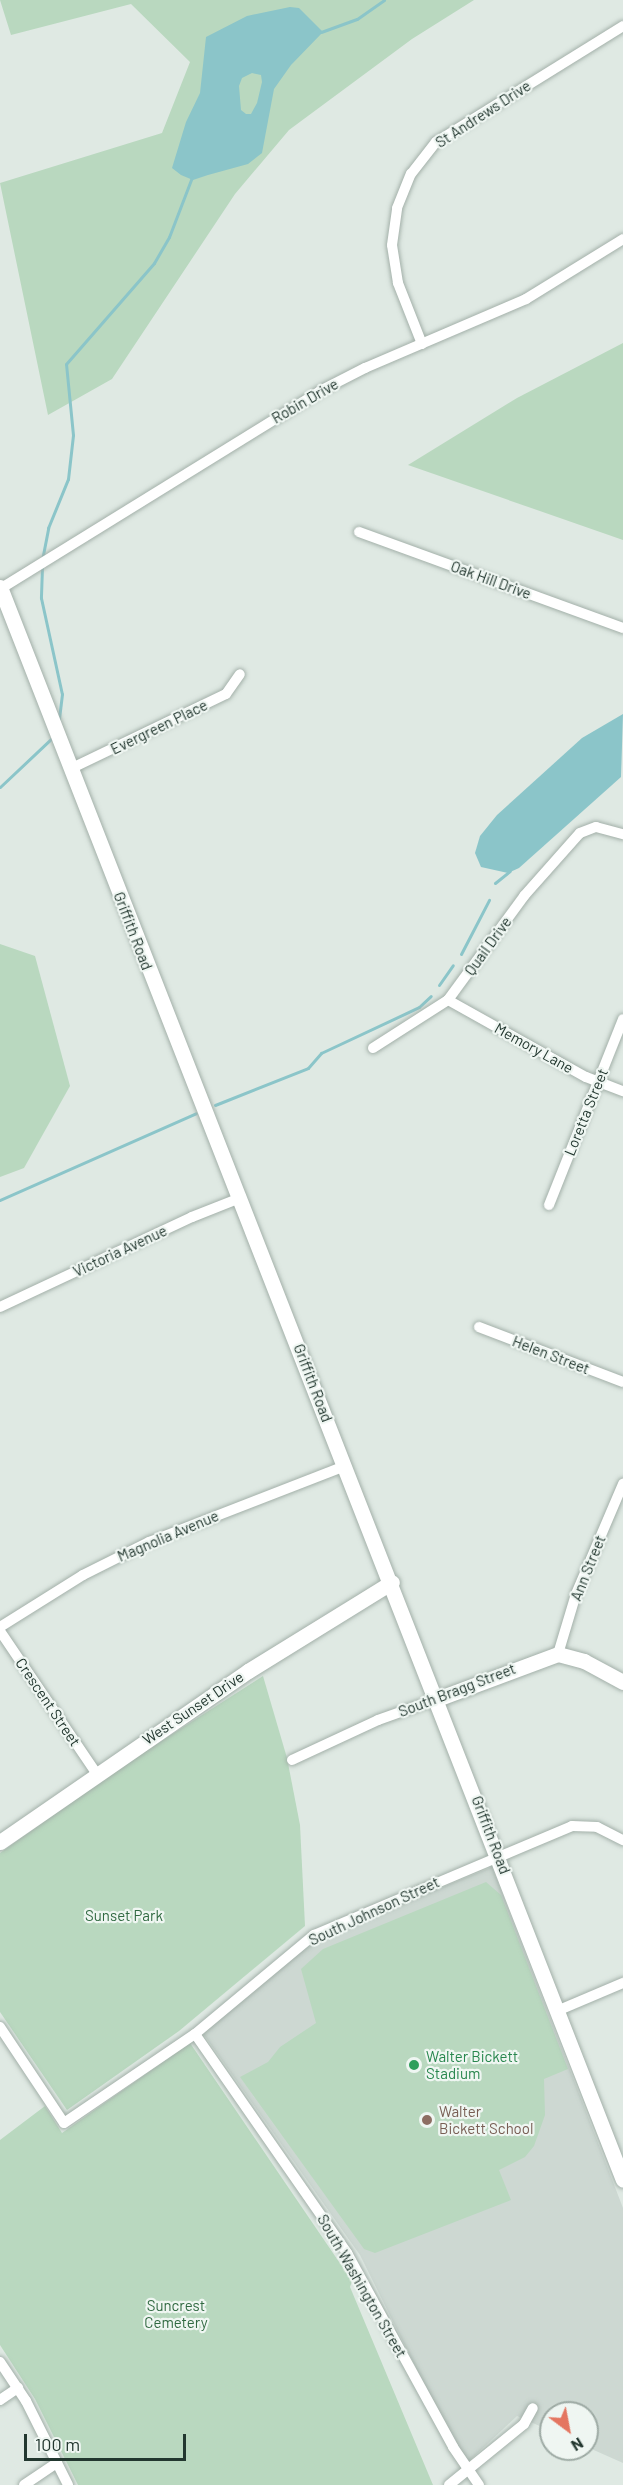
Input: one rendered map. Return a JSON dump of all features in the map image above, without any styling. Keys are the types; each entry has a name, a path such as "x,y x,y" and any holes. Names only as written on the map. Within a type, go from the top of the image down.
{"street":[{"name":"St Andrews Drive","path":"422,344 398,283 392,245 397,208 411,174 436,141 623,26"},
{"name":"Robin Drive","path":"0,588 320,391 526,299 623,239"},
{"name":"Oak Hill Drive","path":"359,532 623,628"},
{"name":"Griffith Road","path":"0,588 499,1855 623,2180"},
{"name":"Evergreen Place","path":"70,770 226,694 240,674"},
{"name":"Quail Drive","path":"373,1048 448,1000 524,896 572,840 590,828 612,828 623,834"},
{"name":"Memory Lane","path":"448,1000 598,1081 623,1091"},
{"name":"Loretta Street","path":"549,1205 623,1019"},
{"name":"Victoria Avenue","path":"0,1307 192,1217 240,1198"},
{"name":"Helen Street","path":"479,1327 623,1382"},
{"name":"Magnolia Avenue","path":"0,1629 83,1575 149,1542 345,1466"},
{"name":"Ann Street","path":"558,1654 576,1594 623,1484"},
{"name":"West Sunset Drive","path":"0,1842 248,1671 392,1582"},
{"name":"Crescent Street","path":"0,1629 97,1774"},
{"path":"558,1654 584,1661 623,1682"},
{"name":"South Bragg Street","path":"292,1760 378,1720 558,1654"},
{"name":"South Johnson Street","path":"0,2027 64,2123 195,2034 314,1935 572,1826 597,1827 623,1840"},
{"path":"557,2011 623,1983"},
{"name":"South Washington Street","path":"195,2034 347,2253 466,2471 479,2485"},
{"path":"0,2362 18,2388 68,2485"},
{"path":"0,2400 18,2388"},
{"path":"449,2485 524,2424 533,2408"},
{"path":"24,2485 57,2463"}],"shaded area":[{"name":"Walter Bickett School","path":"492,1867 623,2208 623,2463 599,2452 599,2401 539,2401 539,2426 517,2416 468,2462 441,2418 360,2255 202,2032 318,1938"}],"green space":[{"path":"0,0 474,0 412,39 289,130 235,194 112,379 48,415 0,183 162,133 190,62 131,4 11,35"},
{"path":"623,343 623,540 408,465 517,398"},
{"path":"0,944 35,956 70,1086 24,1168 0,1177"},
{"name":"Sunset Park","path":"263,1676 287,1758 300,1825 305,1926 179,2031 67,2110 0,2012 0,1853 124,1765"},
{"name":"Walter Bickett Stadium","path":"486,1882 501,1895 568,2069 544,2079 545,2115 534,2146 525,2157 499,2170 511,2200 375,2253 364,2249 240,2077 268,2062 280,2047 316,2023 301,1969 323,1949"},
{"name":"Suncrest Cemetery","path":"190,2043 352,2281 350,2287 433,2485 78,2485 35,2399 0,2345 0,2140 45,2106 62,2133"}],"water":[{"path":"290,7 299,8 323,32 291,65 274,89 262,153 248,164 193,180 172,168 186,122 200,93 206,37 247,16","holes":["252,73 261,75 262,82 257,103 251,114 246,114 241,110 239,86 242,78"]},
{"path":"623,714 621,777 519,868 508,873 481,867 475,853 480,836 497,815 582,738"}],"waterway":[{"path":"321,32 357,19 384,0"},
{"path":"42,560 48,528 68,479 73,435 66,364 154,263 169,237 192,177"},
{"path":"42,567 41,598 62,694 59,720"},
{"path":"0,787 53,737"},
{"path":"495,883 510,871"},
{"path":"461,954 489,900"},
{"path":"439,985 453,965"},
{"path":"215,1105 308,1068 321,1053 419,1007 431,996"},
{"path":"0,1200 196,1113"}],"place":[{"name":"Walter Bickett Stadium","path":"414,2065"},
{"name":"Walter Bickett School","path":"427,2120"}]}
